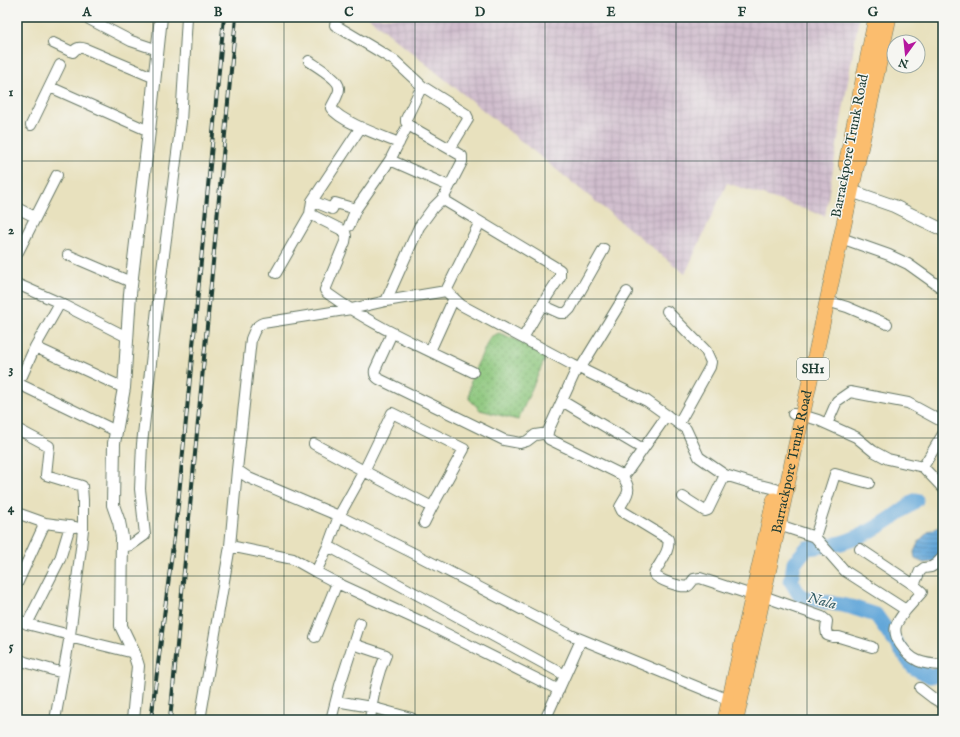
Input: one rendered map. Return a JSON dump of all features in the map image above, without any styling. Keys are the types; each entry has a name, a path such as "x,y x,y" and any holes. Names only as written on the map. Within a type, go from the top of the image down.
{"main road":[{"name":"Barrackpore Trunk Road","path":"758,595 779,525 798,414 837,209 876,17"},
{"name":"Barrackpore Trunk Road","path":"725,720 734,702 758,595 776,489 798,414 827,301 889,17"},
{"name":"Barrackpore Trunk Road","path":"734,702 736,720"}],"street":[{"path":"85,17 131,41 158,50"},
{"path":"133,720 138,666 134,653 121,626 122,537 119,522 113,506 114,443 124,388 131,282 161,17"},
{"path":"122,547 131,546 145,536 140,489 142,444 181,122 187,17"},
{"path":"335,25 395,61 422,86 466,114 468,118 465,125 450,149"},
{"path":"53,43 73,52 76,48 81,47 155,78"},
{"path":"309,61 336,81 340,87 331,108 335,113 361,127 398,143"},
{"path":"31,125 60,65"},
{"path":"386,301 419,228 433,208 444,197 462,162 462,156 408,125 406,122 406,119 422,86"},
{"path":"50,87 149,131"},
{"path":"349,226 356,209 390,160 408,125"},
{"path":"276,273 310,214 312,201 361,127"},
{"path":"390,160 449,186"},
{"path":"17,254 57,175"},
{"path":"851,191 894,206 943,230"},
{"path":"444,197 447,202 560,270 560,277 523,338"},
{"path":"312,201 332,209 335,203 356,209"},
{"path":"17,208 35,217"},
{"path":"310,214 345,232 346,236 345,242 325,290 328,293 351,309 392,333 473,372"},
{"path":"446,291 480,222"},
{"path":"841,238 889,255 908,264 943,289"},
{"path":"542,305 560,313 566,313 570,309 604,249"},
{"path":"68,255 131,282"},
{"path":"17,284 60,303 127,337"},
{"path":"200,720 230,546 251,340 255,328 263,323 351,309 386,301 446,291"},
{"path":"446,291 461,305 578,368 647,401 686,429 699,457 725,474 751,483 776,489"},
{"path":"626,292 578,368 547,435 549,439 622,475 628,485 629,490 620,507 622,511 668,539 669,543 666,553 654,574 657,577 685,586 690,584 694,579 700,578 758,595 822,617 827,620 827,635 872,647"},
{"path":"430,351 454,298"},
{"path":"827,301 852,309 887,324"},
{"path":"60,303 35,347 19,380 116,431"},
{"path":"667,311 706,351 712,362 679,423"},
{"path":"392,333 374,373 379,379 504,440 520,443 527,441 535,435 548,433"},
{"path":"35,347 124,388"},
{"path":"827,424 837,401 850,392 908,404 943,422"},
{"path":"562,401 643,449"},
{"path":"316,572 328,546 339,516 364,471 392,413 464,449 424,523"},
{"path":"798,414 827,424 856,438 872,452 888,459 923,467 943,488"},
{"path":"622,475 627,472 667,415"},
{"path":"17,429 49,446 46,475 82,486 83,529 69,636 55,720"},
{"path":"923,467 943,434"},
{"path":"314,444 432,507"},
{"path":"237,470 249,478 339,516 581,640 734,702"},
{"path":"684,497 706,511 708,510 725,474"},
{"path":"815,537 835,474 869,483"},
{"path":"17,514 45,523 83,529"},
{"path":"17,584 19,572 45,523"},
{"path":"779,525 815,537 845,571 906,610"},
{"path":"27,624 60,560 70,526"},
{"path":"230,546 293,559 338,583 431,626 559,690"},
{"path":"328,546 565,675"},
{"path":"860,549 922,592 898,620 895,629 896,636 906,653 916,661 943,665"},
{"path":"914,586 920,571 936,564 943,557"},
{"path":"315,637 338,583"},
{"path":"17,619 27,624 134,653"},
{"path":"331,720 340,685 360,623"},
{"path":"545,720 581,640"},
{"path":"353,644 386,655 381,666 372,697 370,720"},
{"path":"17,658 24,662 63,673"},
{"path":"920,688 943,704"},
{"path":"336,701 371,707 411,718 411,720"}],"shaded area":[{"path":"368,17 859,17 825,216 727,183 685,274"}],"green space":[{"path":"499,333 548,352 518,420 480,410 469,399 471,378 490,337"}],"water":[{"path":"939,527 943,530 943,548 937,561 924,563 915,559 914,552 919,541 929,531"}],"waterway":[{"name":"Nala","path":"916,500 871,531 851,540 837,544 807,548 794,563 791,581 800,596 851,607 876,615 913,667 930,676 943,674"}],"railway":[{"path":"151,720 178,505 224,17"},
{"path":"170,720 236,17"}]}
